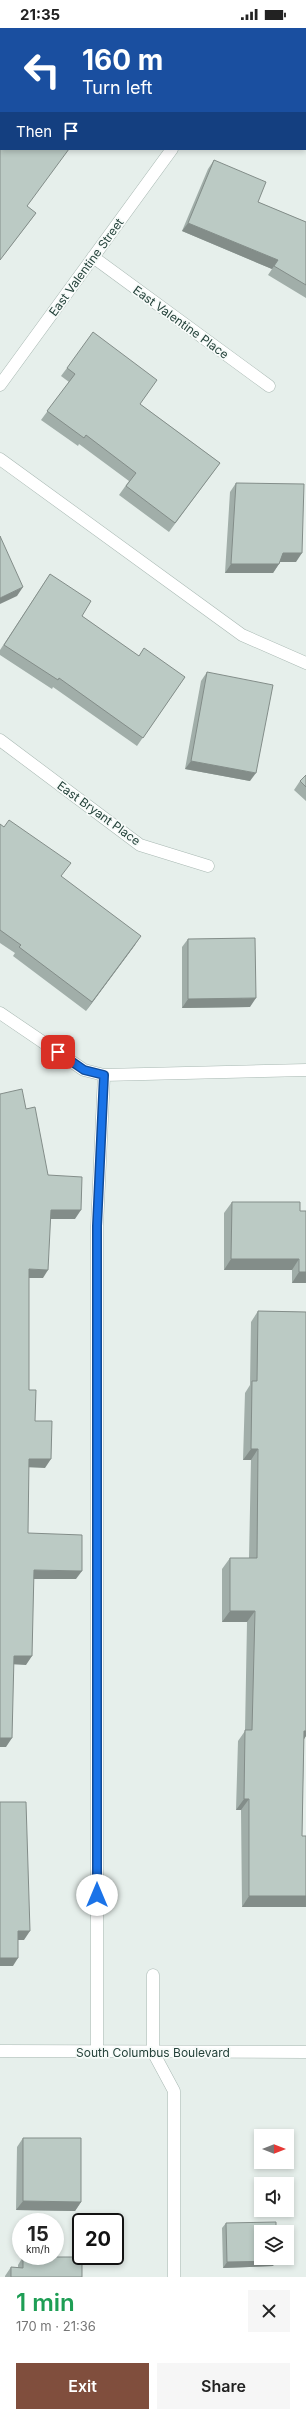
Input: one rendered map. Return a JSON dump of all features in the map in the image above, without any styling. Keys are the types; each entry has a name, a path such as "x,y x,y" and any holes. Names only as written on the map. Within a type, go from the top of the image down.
{"street":[{"name":"East Valentine Street","path":"0,385 171,150"},
{"name":"East Valentine Place","path":"93,257 269,386"},
{"path":"0,458 242,635 306,663"},
{"name":"East Bryant Place","path":"0,740 140,845 208,866"},
{"path":"0,1013 84,1070 104,1075 306,1070"},
{"path":"97,2051 97,1226 104,1075"},
{"path":"153,1975 153,2052 174,2091 174,2277"},
{"name":"South Columbus Boulevard","path":"0,2051 306,2052"}],"building":[{"path":"0,150 68,150 27,206 36,213 0,260"},
{"path":"214,160 266,182 258,202 306,222 306,285 274,266 278,260 188,223"},
{"path":"93,332 157,380 140,404 220,463 175,523 126,486 136,473 86,435 84,438 47,411 75,374 67,368"},
{"path":"236,483 304,484 302,553 283,553 279,564 231,564"},
{"path":"0,536 23,587 0,598"},
{"path":"50,574 91,601 82,616 139,656 144,648 185,677 143,738 59,678 58,680 4,645"},
{"path":"207,672 273,685 256,773 191,761"},
{"path":"306,775 306,787 300,781"},
{"path":"9,820 71,863 61,876 141,936 92,1002 19,947 21,945 0,930 0,824 4,827"},
{"path":"255,938 256,998 188,999 188,939"},
{"path":"22,1089 26,1109 35,1107 48,1175 82,1177 81,1210 51,1210 48,1270 29,1269 29,1390 36,1390 35,1421 52,1421 51,1459 29,1459 28,1533 82,1535 82,1571 34,1570 32,1656 14,1656 12,1738 0,1738 0,1094"},
{"path":"232,1202 300,1202 300,1211 306,1211 306,1272 299,1272 299,1259 231,1259"},
{"path":"258,1311 306,1312 306,1731 304,1731 302,1836 306,1836 306,1896 249,1896 249,1799 244,1799 245,1730 252,1730 255,1611 230,1611 230,1558 257,1558 258,1449 251,1449 252,1381 257,1381"},
{"path":"0,1802 26,1802 30,1931 18,1931 18,1958 0,1958"},
{"path":"23,2138 81,2138 81,2202 23,2201"},
{"path":"276,2222 276,2225 254,2225 254,2261 227,2262 226,2223"},
{"path":"64,2257 72,2257 72,2265 82,2265 82,2277 11,2277 11,2267 23,2268 23,2265 64,2265"}],"route":[{"path":"58,1052 84,1070 104,1075 97,1226 97,1895"}]}
